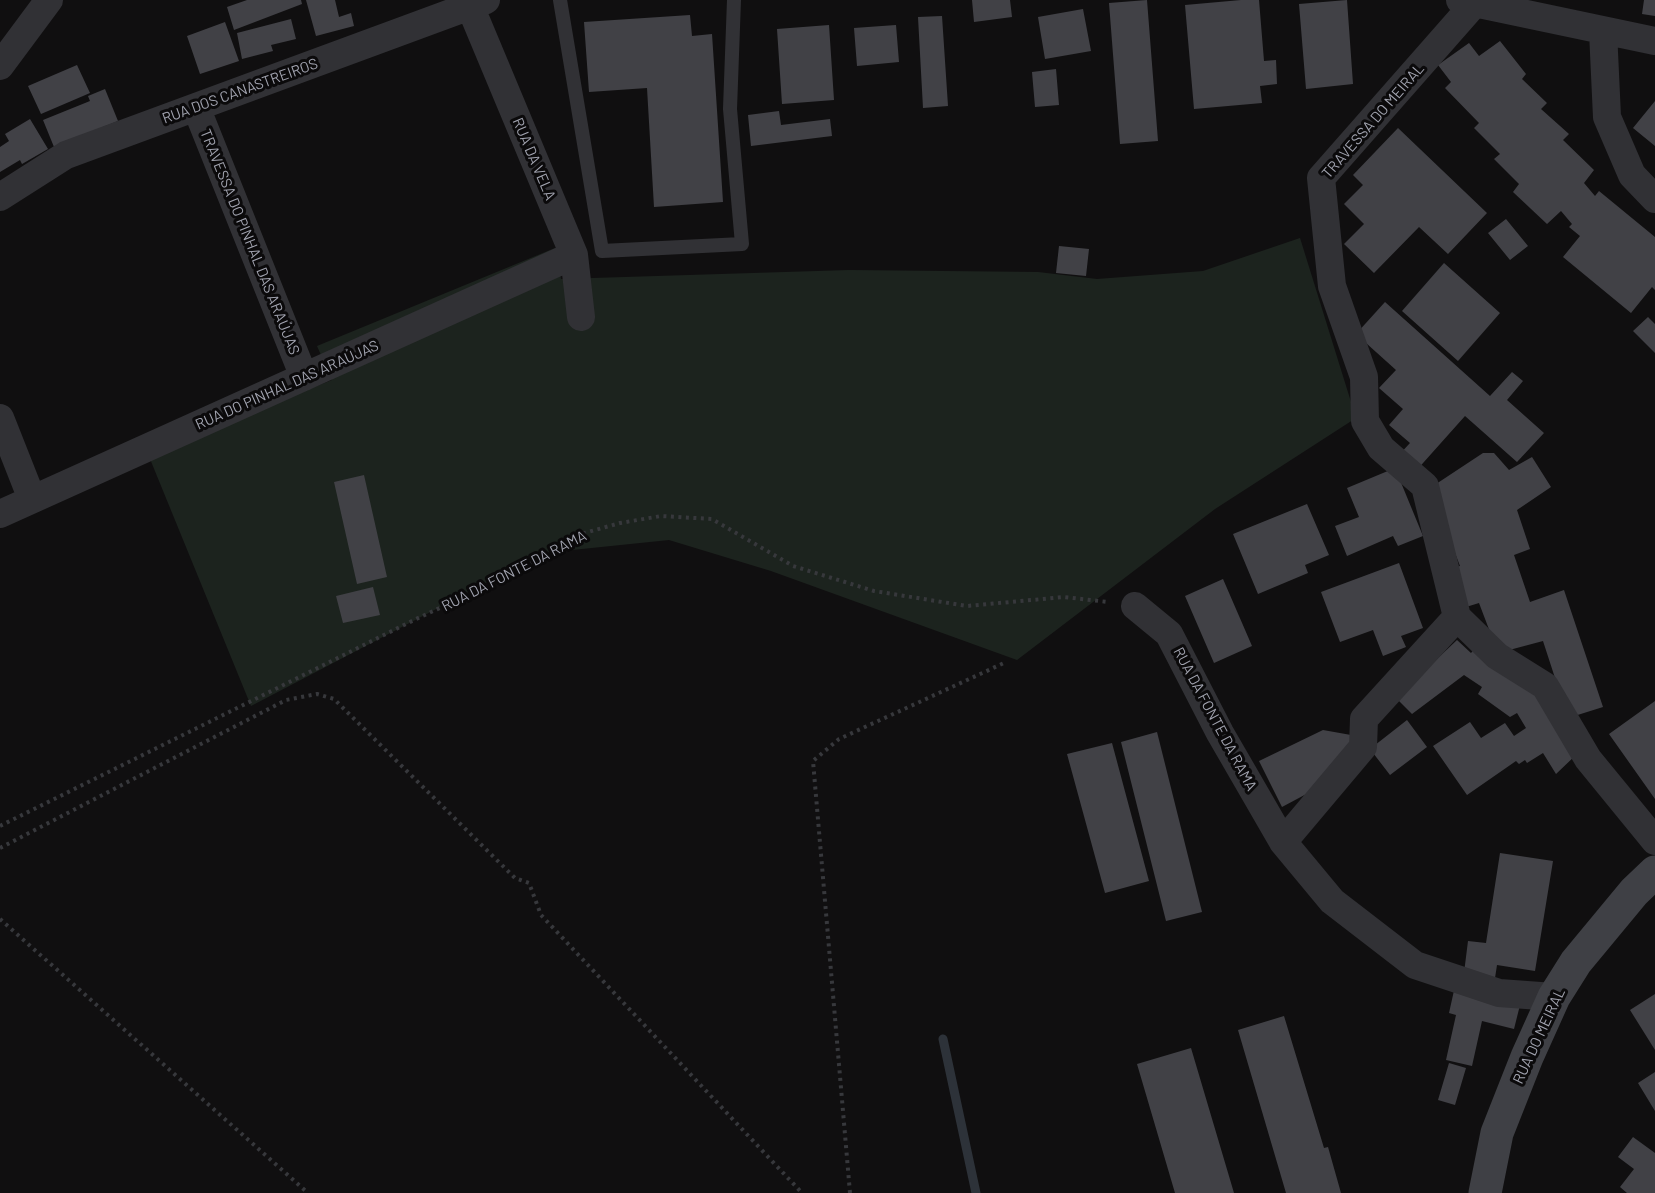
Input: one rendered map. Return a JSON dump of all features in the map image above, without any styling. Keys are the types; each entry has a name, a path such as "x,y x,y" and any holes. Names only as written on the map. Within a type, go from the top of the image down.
{"street":[{"path":"0,66 49,0"},
{"path":"1467,2 1655,41"},
{"name":"TRAVESSA DO MEIRAL","path":"1457,617 1425,486 1381,448 1365,421 1364,377 1332,286 1320,178 1467,2"},
{"name":"RUA DOS CANASTREIROS","path":"0,197 66,155 478,3"},
{"name":"RUA DA VELA","path":"478,3 574,255 581,317"},
{"path":"1603,31 1607,117 1632,175 1655,199"},
{"name":"TRAVESSA DO PINHAL DAS ARAÚJAS","path":"196,107 304,377"},
{"name":"RUA DO PINHAL DAS ARAÚJAS","path":"0,514 574,255"},
{"path":"0,418 32,499"},
{"name":"RUA DA FONTE DA RAMA","path":"1135,606 1169,634 1220,733 1283,842 1332,901 1415,965 1499,993 1554,997"},
{"path":"1283,842 1363,747 1364,719 1457,617 1497,656 1545,686 1588,759 1655,841"},
{"name":"RUA DO MEIRAL","path":"1485,1193 1497,1133 1554,997 1576,962 1634,892 1655,872"}],"lane":[{"path":"560,0 602,250 742,244 730,109 734,0"}],"path":[{"name":"RUA DA FONTE DA RAMA","path":"0,826 417,619 511,575 581,534 620,523 661,516 712,519 793,566 874,591 967,606 1064,597 1135,606"},
{"path":"850,1193 813,761 839,739 1004,663"},
{"path":"0,848 286,700 316,694 334,699 516,878 529,883 541,915 802,1193"},
{"path":"0,919 308,1193"}],"shaded area":[{"path":"1300,238 1356,418 1215,509 1017,660 771,571 669,540 543,553 251,706 148,454 332,380 317,346 555,248 561,279 849,270 1038,272 1097,279 1203,271"}],"building":[{"path":"247,0 301,0 302,4 234,30 227,7"},
{"path":"306,0 335,0 339,17 351,13 354,26 316,36"},
{"path":"972,0 1010,0 1012,17 974,22"},
{"path":"1147,0 1158,141 1120,144 1109,3"},
{"path":"1259,0 1264,61 1276,60 1277,84 1260,86 1262,103 1194,109 1185,5"},
{"path":"1347,0 1353,84 1306,89 1299,4"},
{"path":"1644,0 1655,0 1655,16 1642,14"},
{"path":"1083,9 1091,51 1045,59 1038,17"},
{"path":"690,15 692,36 712,34 723,202 654,207 647,88 589,92 584,22"},
{"path":"942,16 948,106 923,108 918,17"},
{"path":"291,19 296,39 271,45 273,51 242,59 237,33"},
{"path":"225,22 239,61 200,74 187,36"},
{"path":"829,25 834,100 782,104 777,29"},
{"path":"896,25 899,62 857,66 854,28"},
{"path":"1500,41 1526,74 1522,79 1547,103 1541,109 1569,134 1563,140 1594,170 1584,183 1595,196 1599,191 1655,237 1655,290 1652,287 1631,313 1563,257 1580,236 1569,227 1572,224 1561,211 1547,224 1513,192 1519,184 1494,159 1500,154 1474,128 1479,123 1445,88 1451,82 1438,65 1469,43 1479,56"},
{"path":"77,65 90,93 41,114 28,86"},
{"path":"1056,69 1059,105 1035,107 1032,72"},
{"path":"105,89 118,121 54,147 43,120 90,101 88,96"},
{"path":"1655,101 1655,146 1633,128"},
{"path":"779,111 781,125 830,119 832,136 751,146 748,115"},
{"path":"30,119 48,149 22,164 20,160 0,172 0,147 9,141 5,134"},
{"path":"1398,128 1487,213 1448,254 1419,227 1374,273 1344,244 1364,224 1344,204 1363,185 1353,175"},
{"path":"1506,219 1528,246 1510,260 1488,233"},
{"path":"1059,246 1089,249 1086,276 1056,273"},
{"path":"1444,263 1500,313 1458,361 1402,311"},
{"path":"1385,302 1490,396 1512,372 1523,381 1507,400 1544,433 1517,462 1465,416 1415,472 1397,457 1410,443 1389,425 1403,409 1379,388 1396,370 1356,334"},
{"path":"1648,317 1655,324 1655,353 1633,331"},
{"path":"1483,453 1494,453 1509,470 1532,457 1551,487 1517,510 1530,549 1514,555 1530,602 1564,590 1603,707 1568,718 1543,641 1498,653 1479,603 1466,607 1456,567 1460,566 1430,488"},
{"path":"1395,468 1423,536 1398,546 1393,536 1347,556 1335,526 1359,517 1347,488"},
{"path":"364,475 387,577 357,584 334,482"},
{"path":"1307,504 1329,555 1305,565 1308,573 1258,594 1233,534"},
{"path":"1399,563 1423,628 1401,636 1406,647 1383,656 1373,630 1340,642 1321,592"},
{"path":"1223,579 1252,646 1214,663 1185,596"},
{"path":"373,587 380,615 343,623 336,596"},
{"path":"1457,640 1471,653 1477,646 1541,693 1578,753 1556,774 1543,753 1527,763 1525,760 1519,764 1516,761 1467,795 1433,746 1470,722 1481,738 1505,723 1514,736 1526,728 1517,713 1510,717 1478,694 1482,687 1464,675 1412,714 1396,698"},
{"path":"1655,701 1655,799 1609,734"},
{"path":"1407,720 1427,747 1390,775 1370,749"},
{"path":"1323,730 1351,735 1350,753 1327,783 1282,807 1259,761"},
{"path":"1157,732 1202,912 1166,921 1121,742"},
{"path":"1112,743 1149,881 1105,893 1067,754"},
{"path":"1500,853 1553,861 1535,971 1497,965 1495,978 1464,973 1468,941 1486,943"},
{"path":"1455,986 1521,1001 1514,1029 1482,1021 1472,1066 1446,1060 1456,1015 1449,1013"},
{"path":"1655,994 1655,1050 1630,1010"},
{"path":"1284,1016 1324,1148 1328,1147 1341,1193 1286,1193 1238,1030"},
{"path":"1191,1048 1234,1193 1175,1193 1137,1064"},
{"path":"1449,1063 1466,1068 1455,1105 1438,1100"},
{"path":"1655,1072 1655,1111 1638,1083"},
{"path":"1633,1137 1655,1153 1655,1193 1627,1193 1620,1187 1634,1169 1618,1157"}],"waterway":[{"path":"943,1039 976,1193"}]}
